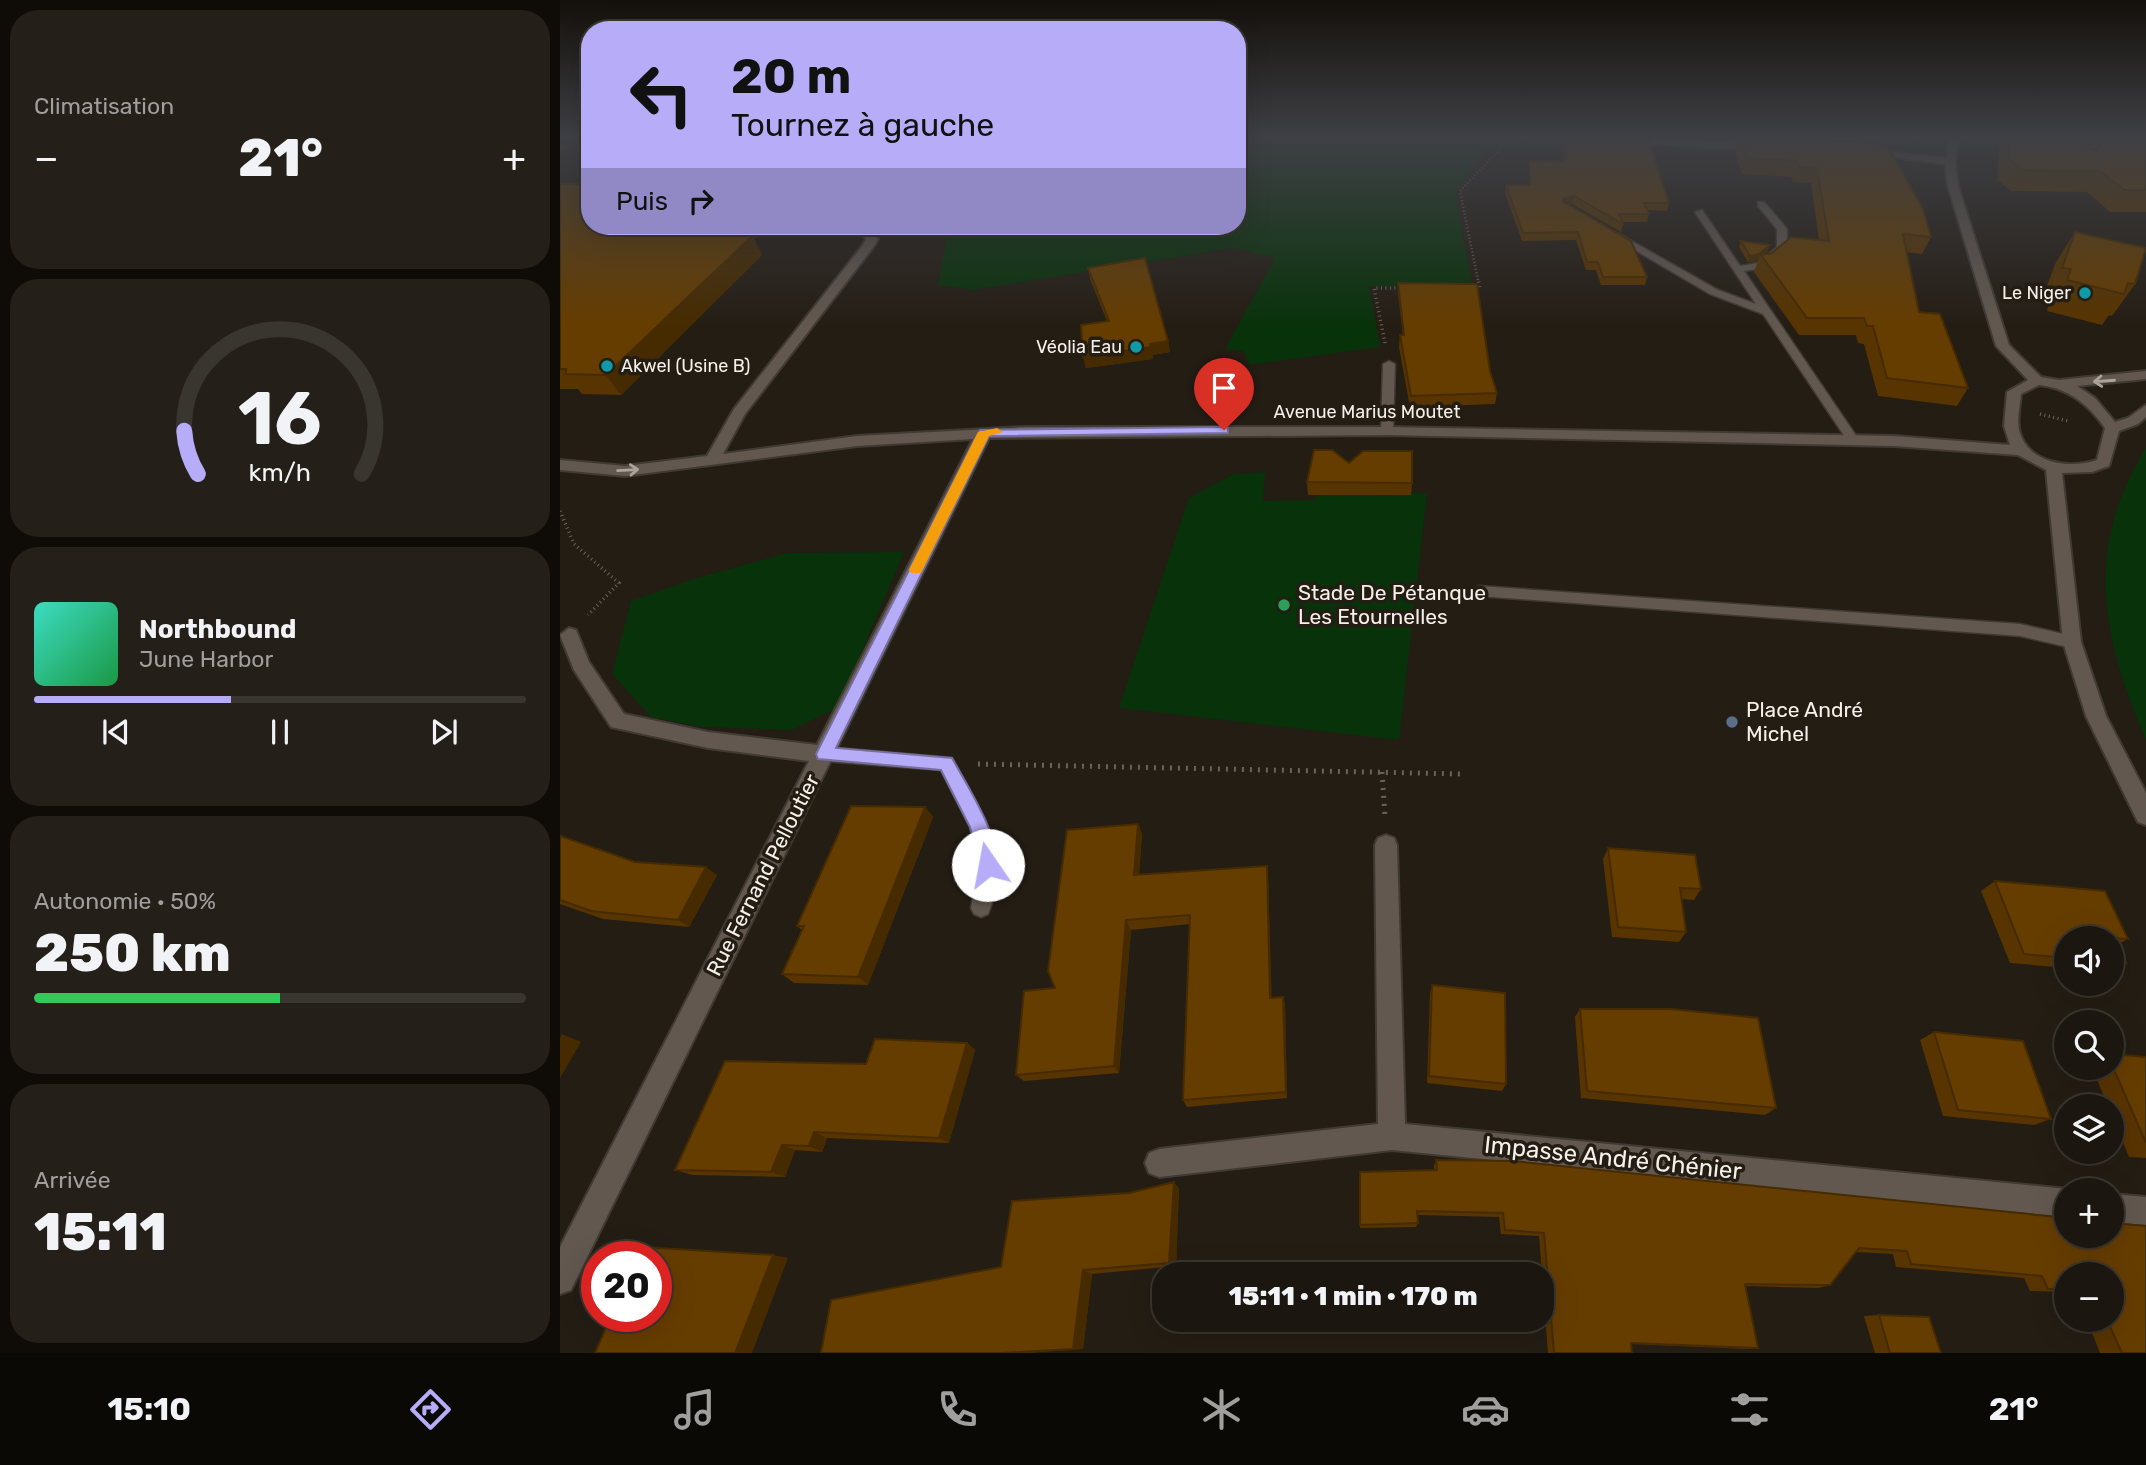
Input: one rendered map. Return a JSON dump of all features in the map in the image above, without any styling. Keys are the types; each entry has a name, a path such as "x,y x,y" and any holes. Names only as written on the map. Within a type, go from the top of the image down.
{"street":[{"path":"1957,200 2003,346 2037,381"},
{"path":"560,465 625,471 712,462 724,435 740,412 868,246 872,239 869,235"},
{"path":"2112,428 2104,463 2076,470 2054,468 2023,451 2011,429 2014,392 2037,381 2062,384 2146,375"},
{"path":"2062,384 2090,401 2112,428"},
{"path":"2112,428 2133,421 2146,409"},
{"name":"Avenue Marius Moutet","path":"712,462 858,441 984,432 1388,431 1853,440 1956,444 2023,451"},
{"name":"Rue Fernand Pelloutier","path":"560,1279 984,432"},
{"path":"2054,468 2072,642 2096,716 2146,815"},
{"path":"569,635 581,665 618,722 708,740 824,754"},
{"path":"1386,845 1392,1136"},
{"name":"Impasse André Chénier","path":"1159,1163 1392,1136 2054,1202"},
{"path":"2124,1209 2146,1211"}],"lane":[{"path":"1737,269 1761,266 1782,248 1782,229 1761,204"},
{"path":"1699,212 1853,440"},
{"path":"1602,228 1714,292 1766,312"},
{"path":"1388,431 1389,364"},
{"path":"1479,591 2020,630 2072,642"},
{"path":"824,754 946,763 979,826 988,865 981,908"}],"path":[{"path":"1462,200 1480,288 1467,288"},
{"path":"1389,364 1374,288 1401,288"},
{"path":"560,511 574,544 618,583 569,635"},
{"path":"946,763 1463,774"},
{"path":"1382,772 1386,845"}],"green space":[{"path":"1246,200 1456,200 1472,286 1369,286 1380,347 1249,365 1244,351 1225,349 1275,258 1233,248 973,290 938,285 947,235 1246,235"},
{"path":"2146,448 2146,740 2119,665 2110,629 2106,593 2107,558 2113,522 2126,485"},
{"name":"Stade De Pétanque Les Etournelles","path":"1265,472 1263,501 1315,500 1316,480 1427,494 1399,740 1119,708 1189,498 1234,474"},
{"path":"904,552 838,707 792,730 702,727 651,717 612,674 631,601 697,578 787,553"}],"building":[{"path":"560,200 581,200 581,235 752,236 606,375 566,374 566,369 560,369"},
{"path":"1511,200 1563,200 1631,241 1647,277 1603,277 1598,262 1587,262 1578,232 1523,233"},
{"path":"1581,200 1668,200 1669,203 1644,203 1649,214 1619,214 1623,224"},
{"path":"1822,200 1918,200 1931,237 1903,234 1919,312 1940,314 1968,388 1887,378 1873,326 1867,326 1864,318 1807,318 1761,255 1772,253 1791,237 1829,241"},
{"path":"2075,232 2146,248 2135,284 2128,283 2124,294 2067,280 2071,269 2062,268"},
{"path":"1741,241 1770,245 1759,254 1750,256"},
{"path":"1145,258 1168,341 1150,344 1151,347 1083,357 1081,325 1109,321 1088,268"},
{"path":"1398,283 1477,284 1490,371 1497,393 1411,396 1400,335 1404,335"},
{"path":"1314,450 1332,450 1349,463 1363,451 1412,451 1412,483 1307,482"},
{"path":"851,806 925,807 858,977 782,974 804,926 797,926"},
{"path":"1138,824 1134,875 1267,866 1270,998 1283,997 1286,1092 1183,1100 1190,915 1126,920 1114,1066 1016,1075 1024,991 1055,988 1048,971 1067,830"},
{"path":"560,836 635,862 706,867 678,920 591,911 560,900"},
{"path":"1608,848 1695,855 1701,889 1680,888 1686,932 1618,927"},
{"path":"1995,881 2105,891 2122,926 2054,926 2054,957 2024,954"},
{"path":"1432,985 1505,993 1506,1084 1429,1076"},
{"path":"1580,1009 1671,1009 1758,1018 1776,1108 1587,1091"},
{"path":"1934,1032 2023,1041 2051,1119 1958,1110"},
{"path":"875,1039 967,1043 939,1138 814,1132 809,1146 782,1145 771,1172 675,1170 725,1061 866,1064"},
{"path":"2124,1055 2146,1057 2146,1143 2119,1080 2124,1080"},
{"path":"1436,1160 1513,1161 2054,1217 2054,1248 2124,1248 2124,1224 2146,1226 2146,1353 2122,1353 2112,1332 2124,1332 2124,1262 2054,1262 2054,1289 2048,1289 2042,1276 1911,1264 1907,1251 1859,1248 1830,1285 1745,1284 1758,1348 1631,1343 1632,1353 1554,1353 1554,1262 1546,1262 1544,1233 1505,1230 1503,1213 1417,1211 1418,1223 1360,1225 1360,1172 1437,1170"},
{"path":"1174,1182 1169,1262 1083,1270 1073,1349 1002,1353 821,1353 831,1300 1001,1267 1012,1201 1129,1193"},
{"path":"672,1249 773,1255 735,1353 595,1353 604,1332 672,1332"},
{"path":"1879,1315 1929,1317 1941,1353 1890,1353"}],"slow traffic":[{"path":"916,570 984,432 997,432"}],"place":[{"name":"Le Niger","path":"2085,293"},
{"name":"Véolia Eau","path":"1136,347"},
{"name":"Akwel (Usine B)","path":"607,366"},
{"name":"Stade De Pétanque Les Etournelles","path":"1284,605"},
{"name":"Place André Michel","path":"1732,722"}],"route":[{"path":"988,865 979,826 946,763 824,754 984,432 1224,430"}]}
